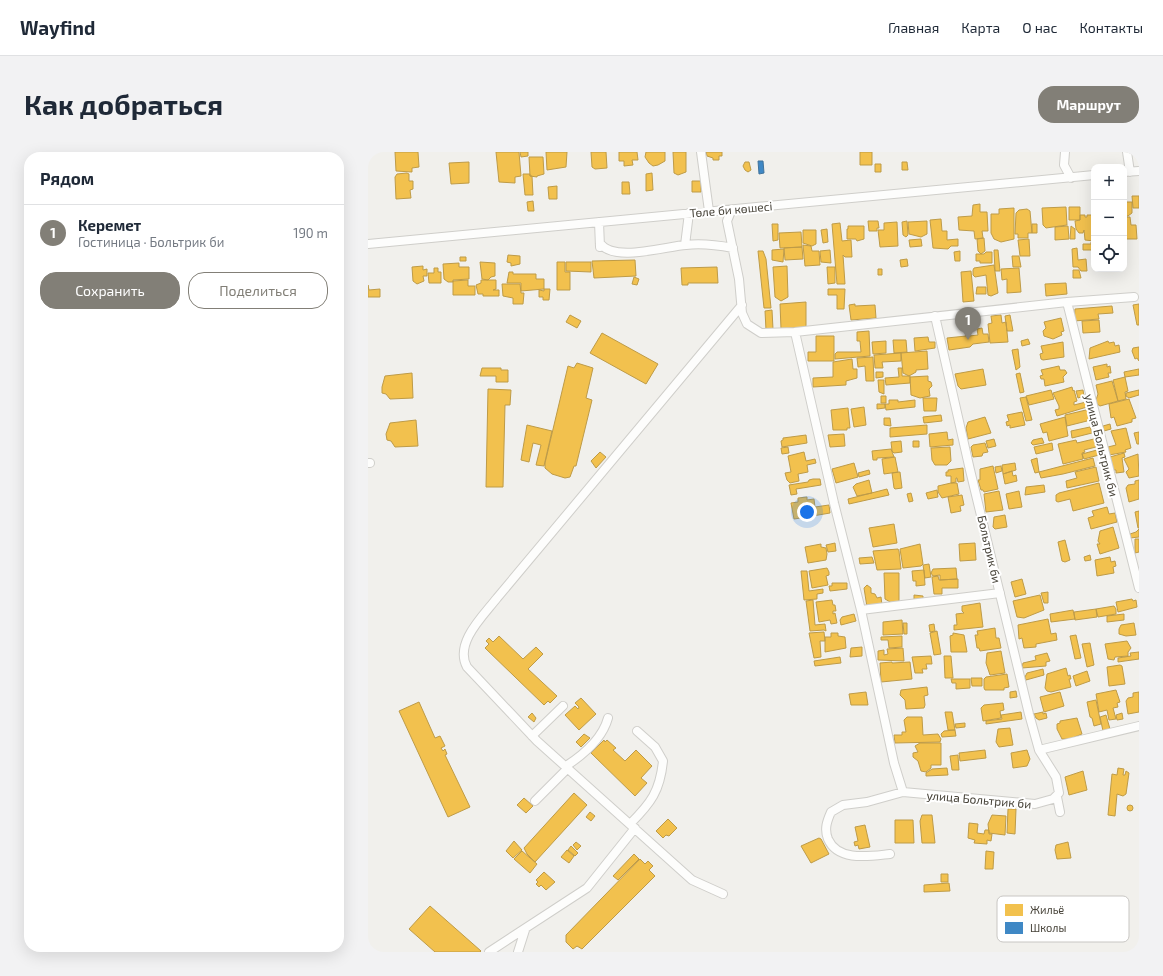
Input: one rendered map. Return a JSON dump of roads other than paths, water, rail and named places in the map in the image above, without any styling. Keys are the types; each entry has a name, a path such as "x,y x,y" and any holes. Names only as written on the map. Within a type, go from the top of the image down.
{"street":[{"path":"702,152 709,211"},
{"path":"1065,152 1064,165 1070,178"},
{"path":"1127,152 1127,164"},
{"path":"1127,172 1139,171"},
{"name":"Төле би көшесі","path":"368,244 1091,175"},
{"path":"732,209 727,221 739,279 742,314 747,324 761,333 795,332 1067,302 1134,297"},
{"path":"685,245 689,213"},
{"path":"599,222 600,247 612,251 647,252 685,245 708,244 733,248"},
{"name":"улица Больтрик би","path":"1067,302 1138,578 1139,588"},
{"path":"723,894 692,880 532,736 467,667 463,659 462,651 471,633 497,598 742,305"},
{"name":"Больтрик би","path":"935,316 970,470 1039,750 1056,777 1058,789 1057,796"},
{"path":"795,332 834,503 861,610 894,763 903,792"},
{"path":"861,610 1000,593"},
{"path":"532,736 563,706"},
{"path":"535,801 567,767 591,747 605,729 608,718"},
{"path":"1039,750 1139,726"},
{"path":"489,952 525,930 587,888 658,791 663,761 654,747 637,731"},
{"name":"улица Больтрик би","path":"890,854 853,856 840,852 832,846 828,840 826,825 831,812 837,807 903,792 1035,804 1048,801 1057,796"},
{"path":"1057,796 1060,812"},
{"path":"518,952 525,930"}],"place":[{"name":"Керемет","path":"968,340"}]}
